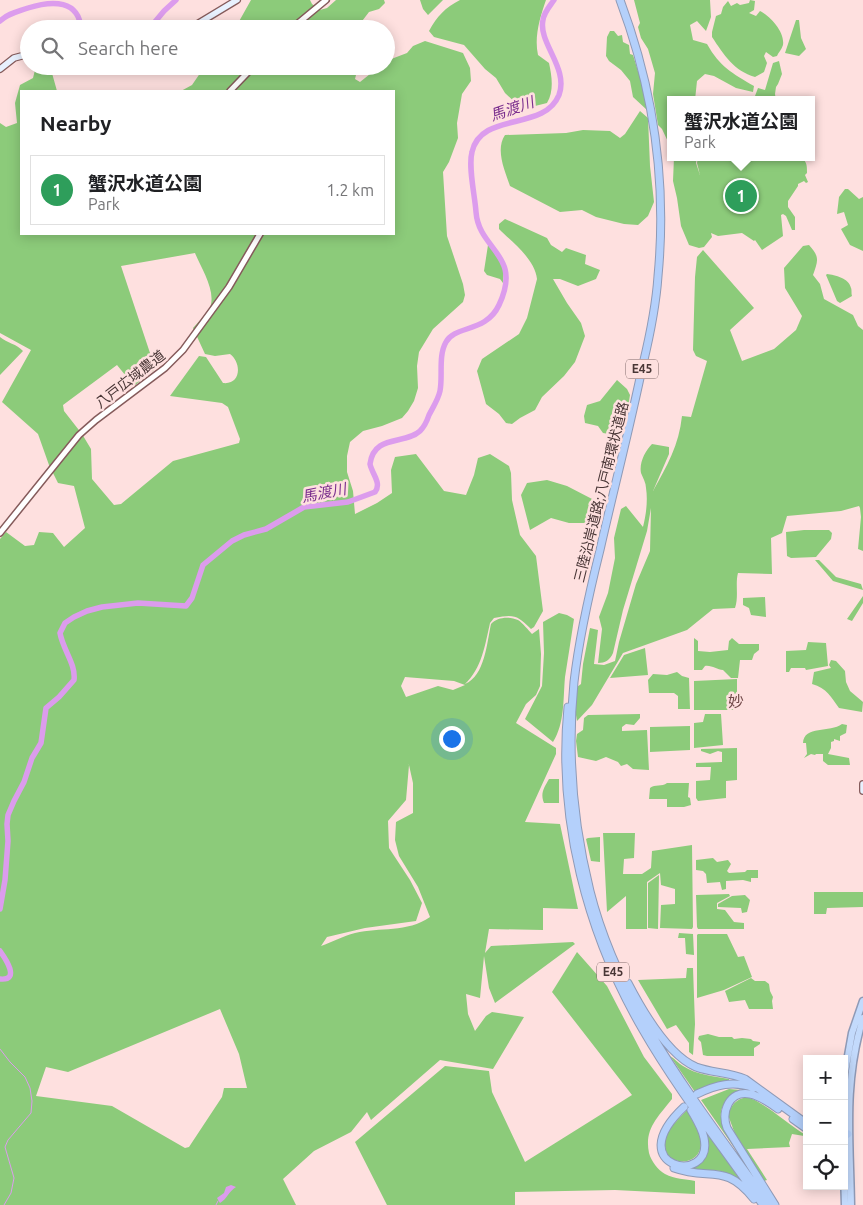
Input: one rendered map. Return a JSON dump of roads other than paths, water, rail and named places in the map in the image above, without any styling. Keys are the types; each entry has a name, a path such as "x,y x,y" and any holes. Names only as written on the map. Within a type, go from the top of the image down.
{"highway":[{"name":"三陸沿岸道路;八戸南環状道路","path":"620,0 639,55 654,127 660,175 659,261 655,306 633,414 576,648 566,722 567,793 572,832 588,903 600,941 630,1008 656,1052 690,1099"},
{"name":"三陸沿岸道路;八戸南環状道路","path":"586,607 574,681 571,726 572,762 580,845 590,893 602,932 623,982 640,1016 690,1099"},
{"path":"602,932 631,988 651,1021 674,1051 695,1066 736,1075 745,1079 803,1126"},
{"path":"848,1056 852,1033 863,1001"},
{"path":"848,1107 855,1047 863,1018"},
{"path":"656,1052 695,1118 704,1137 704,1148 700,1158 690,1165 681,1166 669,1162 664,1156 660,1140 665,1128 690,1099"},
{"path":"759,1205 741,1185 729,1177 689,1172 676,1169 665,1163 660,1157 657,1146 660,1132 668,1118 690,1099 718,1085 737,1084 753,1088 803,1121"},
{"path":"774,1103 752,1094 740,1095 730,1100 726,1106 724,1117 727,1128 775,1205"},
{"name":"E45","path":"690,1099 763,1205"},
{"name":"E45","path":"690,1099 769,1205"},
{"path":"847,1145 851,1205"},
{"path":"845,1190 845,1205"}],"main road":[{"path":"204,20 237,0"},
{"path":"0,69 14,58 20,56"},
{"path":"863,784 863,791"}],"street":[{"path":"302,20 326,0"},
{"path":"231,90 245,75"},
{"name":"八戸広域農道","path":"0,533 84,430 165,368 183,350 229,287 259,235"}],"waterway":[{"path":"156,20 176,0"},
{"name":"馬渡川","path":"0,909 5,880 8,815 24,782 32,758 41,743 46,708 74,680 73,668 60,633 65,623 87,611 102,607 138,603 186,606 192,598 203,565 232,541 244,535 266,529 304,507 348,502 375,492 377,482 370,464 373,455 377,448 384,444 414,435 424,426 440,391 441,360 446,342 456,333 479,325 487,320 499,305 505,288 506,274 503,263 484,236 479,225 471,173 472,152 478,139 487,131 540,114 551,106 559,95 560,75 543,29 545,14 554,0"},
{"path":"0,21 10,14 37,5 55,3 70,8 75,12 79,20"},
{"name":"馬渡川","path":"0,951 8,963 11,973 6,979 0,979"},
{"path":"0,1049 25,1077 30,1088 32,1101 31,1113 8,1140 5,1147 14,1178 11,1193 4,1205"},
{"path":"216,1205 218,1201"}],"place":[{"name":"蟹沢水道公園","path":"741,196"}],"district":[{"name":"妙","path":"736,701"}]}
